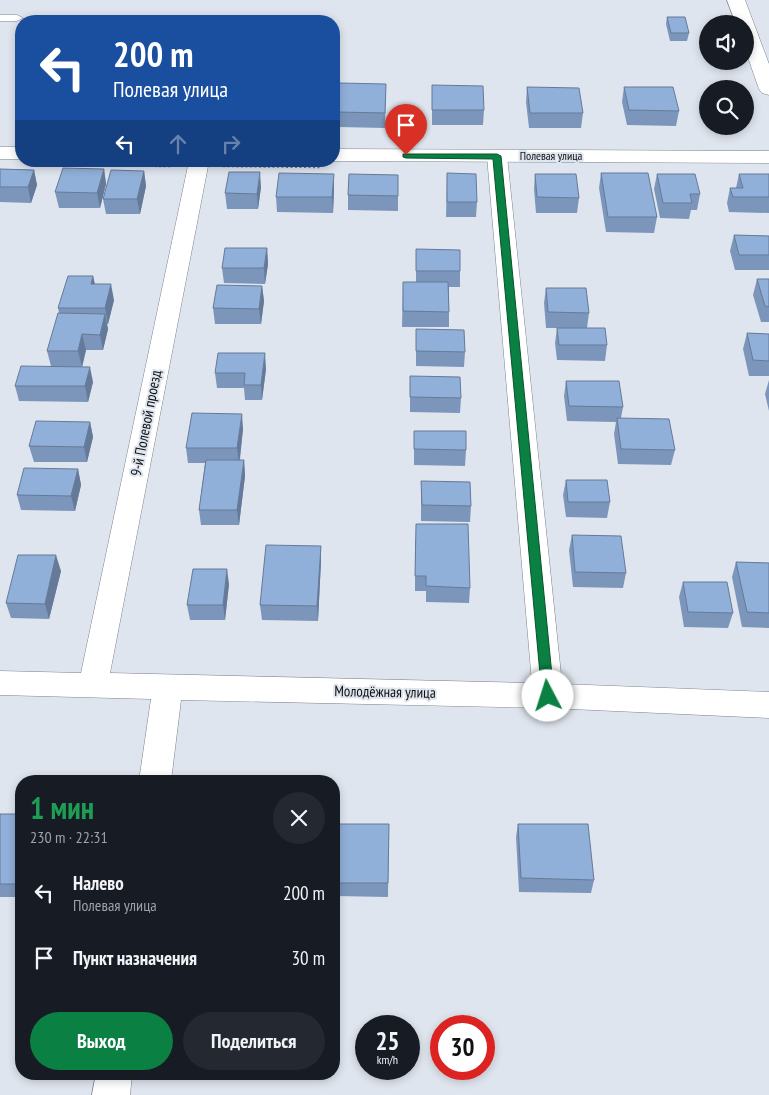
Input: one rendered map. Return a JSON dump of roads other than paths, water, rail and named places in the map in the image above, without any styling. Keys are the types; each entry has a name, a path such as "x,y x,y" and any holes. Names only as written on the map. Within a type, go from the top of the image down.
{"street":[{"path":"736,0 742,15"},
{"path":"754,31 769,31"},
{"path":"754,46 769,89"},
{"path":"0,153 15,153"},
{"name":"Полевая улица","path":"340,155 769,157"},
{"path":"497,156 548,696"},
{"name":"9-й Полевой проезд","path":"93,685 198,167"},
{"name":"Молодёжная улица","path":"0,683 548,696 769,705"},
{"path":"155,775 168,687"},
{"path":"111,1095 113,1080"}],"lane":[{"path":"0,18 15,18"}]}
